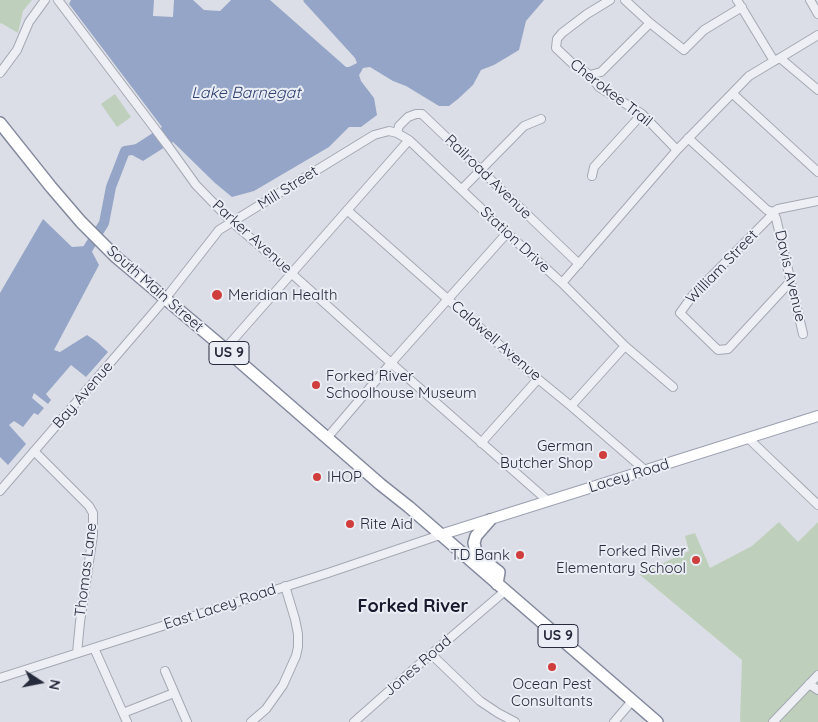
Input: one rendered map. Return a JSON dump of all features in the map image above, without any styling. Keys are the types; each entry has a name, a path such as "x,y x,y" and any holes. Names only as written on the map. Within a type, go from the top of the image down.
{"highway":[{"name":"South Main Street","path":"0,123 51,187 108,249 440,535"},
{"path":"490,520 476,536 474,543 476,552 481,558 499,572 501,588"},
{"name":"US 9","path":"440,535 657,722"}],"main road":[{"name":"Lacey Road","path":"440,535 818,416"}],"street":[{"path":"0,73 17,50 29,22 44,0"},
{"name":"Parker Avenue","path":"58,0 196,185 232,222 548,502"},
{"name":"Cherokee Trail","path":"610,0 562,33 557,39 556,48 574,65 590,75 599,87 642,114 677,150"},
{"path":"625,0 684,50 704,30 739,3 777,59 818,90"},
{"path":"810,0 818,14"},
{"path":"590,75 601,72 650,23"},
{"name":"Station Drive","path":"409,140 562,284 677,150 749,76 818,36"},
{"path":"733,94 818,172"},
{"name":"Railroad Avenue","path":"397,133 399,126 408,117 422,114 579,264"},
{"path":"592,176 594,167 642,114"},
{"path":"462,189 524,126 540,119"},
{"name":"Mill Street","path":"165,299 219,230 374,135 389,131 397,133"},
{"path":"225,349 409,140 397,133"},
{"name":"Davis Avenue","path":"688,138 767,210 773,212 803,334"},
{"path":"773,212 778,209 818,201"},
{"name":"Caldwell Avenue","path":"347,210 538,379 646,471"},
{"name":"William Street","path":"773,212 693,295 680,313 718,350 728,349 790,282"},
{"path":"326,438 507,233"},
{"path":"562,284 625,346 673,387"},
{"name":"Bay Avenue","path":"0,490 165,299"},
{"path":"571,406 625,346"},
{"path":"481,443 538,379"},
{"path":"748,438 818,505"},
{"name":"Thomas Lane","path":"34,451 90,506 93,513 93,535 77,653"},
{"name":"East Lacey Road","path":"0,678 440,535"},
{"path":"251,722 266,709 283,686 296,656 298,634 285,586"},
{"name":"Jones Road","path":"354,722 432,655 501,588"},
{"path":"94,648 126,722"},
{"path":"432,655 480,701 515,722"},
{"path":"165,671 187,722"},
{"path":"774,722 818,675"},
{"path":"809,684 818,690"},
{"path":"123,713 174,693"},
{"path":"614,722 632,701"}],"green space":[{"path":"0,0 32,0 23,11 18,33 0,24"},
{"path":"115,94 131,117 117,127 101,104"},
{"path":"779,522 798,542 818,522 818,722 741,722 742,660 639,574 689,551 685,536 695,533 710,568 752,546"}],"water":[{"name":"Lake Barnegat","path":"71,0 154,0 153,16 173,17 174,0 193,0 204,10 220,11 231,0 270,0 346,67 349,67 357,63 355,58 304,0 544,0 526,21 519,50 494,65 481,70 473,85 449,106 439,106 370,67 363,68 359,75 361,81 374,98 377,115 361,127 349,127 329,147 254,191 232,197 173,142 143,161 125,151 162,127 69,4"},
{"path":"43,219 72,247 86,246 90,248 99,265 54,350 60,352 87,335 108,352 86,377 71,365 46,394 51,400 48,404 34,393 32,398 44,408 38,415 34,413 23,427 14,421 9,425 26,444 8,465 0,457 0,293"}],"waterway":[{"path":"82,258 104,223 111,187 125,151 138,149"}],"place":[{"name":"Meridian Health","path":"217,295"},
{"name":"Forked River Schoolhouse Museum","path":"316,385"},
{"name":"German Butcher Shop","path":"603,455"},
{"name":"IHOP","path":"317,477"},
{"name":"Rite Aid","path":"350,524"},
{"name":"TD Bank","path":"520,555"},
{"name":"Forked River Elementary School","path":"696,560"},
{"name":"Ocean Pest Consultants","path":"552,667"}],"district":[{"name":"Forked River","path":"413,607"}]}
